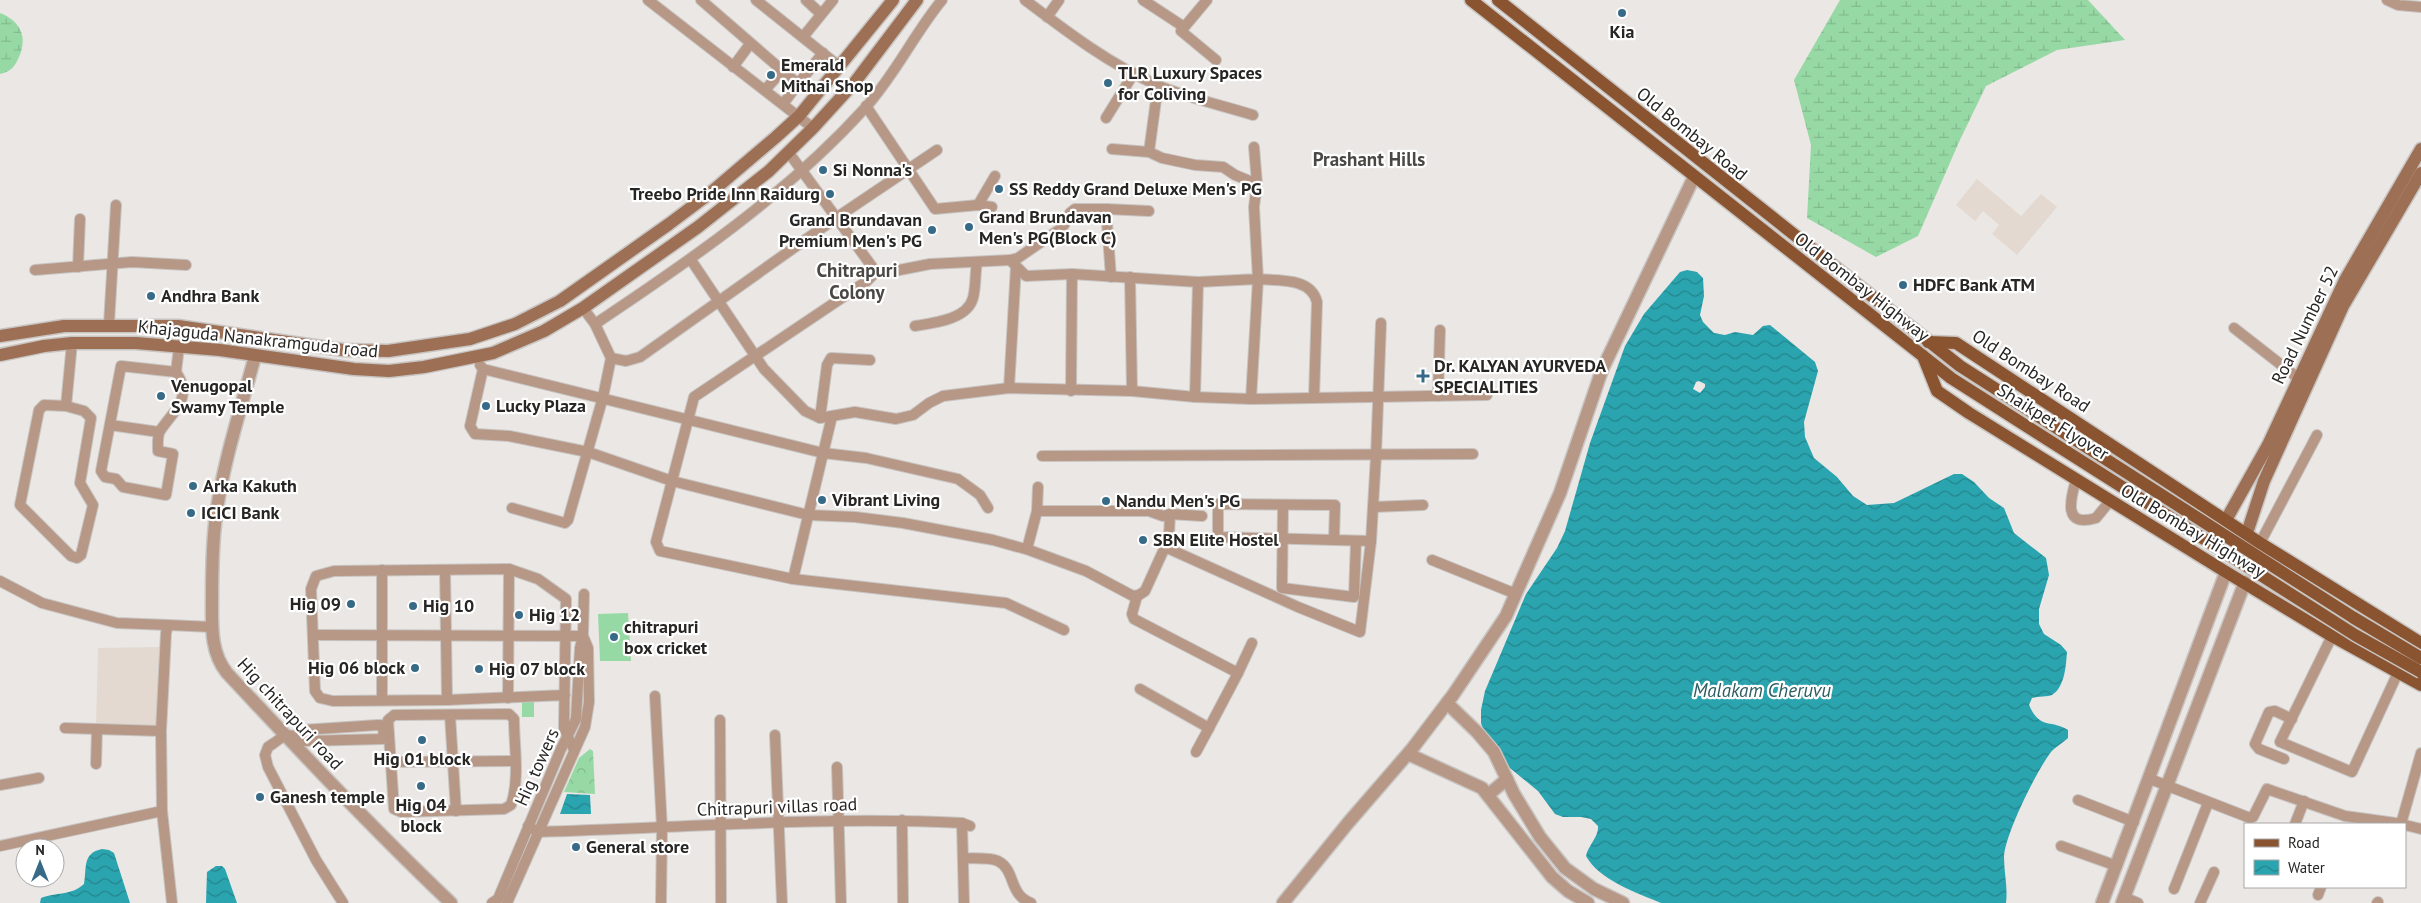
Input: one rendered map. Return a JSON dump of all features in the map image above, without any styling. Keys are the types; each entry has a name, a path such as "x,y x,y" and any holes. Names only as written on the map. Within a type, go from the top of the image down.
{"main road":[{"name":"Khajaguda Nanakramguda road","path":"0,336 64,326 108,324 178,326 343,350 388,351 470,339 515,324 560,301 709,194 799,116 893,0"},
{"name":"Khajaguda Nanakramguda road","path":"0,355 44,346 72,343 120,342 220,350 354,369 389,371 476,358 492,353 544,331 583,308 698,227 789,153 855,82 917,0"},
{"name":"Old Bombay Highway","path":"1471,0 1923,356 1937,391 2076,480 2226,572 2332,636 2421,685"},
{"name":"Old Bombay Road","path":"1498,0 1928,342 1956,343 2260,543 2417,640"},
{"name":"Road Number 52","path":"2226,520 2260,462 2345,280 2421,149"},
{"name":"Road Number 52","path":"2246,533 2264,481 2343,306 2421,173"},
{"name":"Shaikpet Flyover","path":"1928,342 1960,366 2354,618 2421,658"},
{"name":"Shaikpet Flyover","path":"1923,356 1951,378 2355,635 2421,672"}],"street":[{"path":"648,0 813,128"},
{"path":"701,0 798,84"},
{"path":"756,0 840,67"},
{"path":"806,0 821,14"},
{"path":"802,37 833,0"},
{"path":"595,324 691,260 804,171 866,106 942,0"},
{"path":"1024,0 1108,59 1134,73 1158,85 1206,102 1253,115"},
{"path":"1047,17 1059,0"},
{"path":"1143,0 1184,27"},
{"path":"2387,0 2398,5 2421,7"},
{"path":"1205,1 1180,31 1216,60"},
{"path":"733,67 750,44"},
{"path":"783,104 823,53"},
{"path":"765,90 782,71"},
{"path":"1106,118 1134,73"},
{"path":"1149,152 1158,85"},
{"path":"866,106 910,168 935,209 978,205 992,207"},
{"path":"1251,399 1258,279 1254,207 1256,184 1254,147"},
{"path":"1112,149 1149,152 1162,158 1196,165 1223,167 1236,176 1256,184"},
{"path":"611,358 626,361 640,357 836,218 937,150"},
{"path":"789,153 876,272 884,273 930,264 1013,263 1026,276 1072,274 1198,282 1258,279 1302,284 1315,294 1317,302 1314,398"},
{"path":"978,205 995,176"},
{"path":"1283,903 1348,823 1408,754 1447,703 1485,648 1516,594 1560,493 1602,370 1694,177"},
{"path":"108,324 114,265 116,205"},
{"path":"1106,208 1111,277"},
{"path":"1009,388 1013,263 1062,227 1070,213 1075,209 1106,208 1150,211"},
{"path":"78,267 80,219"},
{"path":"691,260 756,357 805,412 820,418 856,412 896,419 913,415 942,396 1009,388 1132,391 1195,397 1251,399 1486,395"},
{"path":"35,270 114,265 132,262 186,265"},
{"path":"914,326 938,322 964,311 973,298 977,262"},
{"path":"876,272 867,281 694,397 656,542 660,551 793,579 1006,604 1064,630"},
{"path":"1071,391 1072,274"},
{"path":"1130,277 1132,391"},
{"path":"1195,397 1198,282"},
{"path":"512,508 565,523 568,520 603,397 611,358 595,324 583,308"},
{"path":"1165,547 1298,607 1360,632 1373,507 1381,323"},
{"path":"2234,328 2298,378"},
{"path":"1438,396 1440,330"},
{"path":"66,406 72,343"},
{"path":"176,372 121,366 101,471 105,477 116,479 123,486 166,495 173,454 158,451 159,432 176,413 180,404 182,385 176,372 179,347"},
{"name":"Hig chitrapuri road","path":"255,356 216,516 212,549 212,627 214,643 221,665 290,735 413,868 451,903"},
{"path":"476,358 483,369 603,397 687,421 823,453 866,458 958,479 980,495 988,508"},
{"path":"820,418 827,365 831,358 870,360"},
{"path":"483,369 470,426 476,434 509,436 588,452 672,481 808,515 856,517 903,523 1027,549 1086,571 1133,596 1137,596 1145,591 1165,547 1169,536 1170,514"},
{"path":"44,405 66,406 84,412 91,418 80,483 94,505 81,555 77,558 70,556 20,505 39,410 44,405"},
{"path":"793,579 832,416"},
{"path":"110,425 159,432"},
{"path":"2260,543 2316,435"},
{"path":"1042,456 1376,456 1473,454"},
{"path":"2076,480 2070,502 2070,510 2075,517 2080,520 2096,518 2110,501"},
{"path":"1027,549 1037,511 1038,487"},
{"path":"1334,540 1334,505 1218,504 1218,537 1370,541"},
{"path":"1283,505 1282,588 1354,597 1356,541"},
{"path":"1373,507 1423,505"},
{"path":"1037,511 1149,510 1163,516 1170,514 1202,516"},
{"path":"1432,560 1516,594"},
{"path":"508,698 509,569"},
{"path":"565,695 447,700 333,701 320,698 315,691 311,589 316,576 334,571 509,569 538,579 566,599 566,636 565,695 564,728 574,750"},
{"path":"382,570 382,700"},
{"path":"445,570 447,700"},
{"path":"2102,903 2134,822 2226,572"},
{"path":"0,581 42,603 116,623 212,627"},
{"path":"2138,903 2123,900 2245,582"},
{"path":"507,903 585,727 589,702 588,648 583,636 584,594"},
{"path":"1137,596 1132,614 1134,619 1238,673"},
{"path":"168,625 161,730 162,811 172,903"},
{"path":"313,635 583,636"},
{"name":"Hig towers","path":"492,903 498,898 576,719 580,648 583,636"},
{"path":"2332,636 2280,742 2352,772 2398,673 2417,640"},
{"path":"1196,752 1252,643"},
{"path":"1140,689 1209,728"},
{"path":"655,696 662,828 661,903"},
{"path":"1447,703 1477,732 1494,752 1514,794 1540,837 1565,868 1594,889 1623,903"},
{"path":"2284,759 2259,749 2256,744 2269,712 2274,711 2292,718"},
{"path":"343,903 316,860 268,767 265,755 268,747 290,735 305,741 382,738 386,731 388,720 394,715 512,716 516,791 511,805 504,809 397,812 394,809 391,762 386,731"},
{"path":"450,715 456,811"},
{"path":"720,720 721,903"},
{"path":"65,728 161,730"},
{"path":"96,764 97,729"},
{"path":"775,735 782,903"},
{"path":"2398,823 2421,753"},
{"path":"1408,754 1482,788 1552,877 1568,891 1588,903"},
{"path":"391,762 515,761"},
{"path":"837,767 841,903"},
{"path":"0,785 39,778"},
{"path":"1488,795 1507,779"},
{"path":"2150,779 2250,818 2253,817 2265,789 2304,801 2344,820 2384,823"},
{"path":"2078,800 2134,822"},
{"path":"2295,823 2304,801"},
{"path":"2174,889 2208,803"},
{"path":"0,846 162,811"},
{"path":"902,820 903,903"},
{"name":"Chitrapuri villas road","path":"538,832 902,820 966,825 963,858"},
{"path":"528,826 538,832"},
{"path":"2406,826 2421,830"},
{"path":"2061,846 2117,866"},
{"path":"964,903 963,858 998,861 1006,867 1017,894 1022,900 1031,903"},
{"path":"1552,877 1565,868"},
{"path":"2200,903 2214,872"}],"shaded area":[{"path":"1977,179 2021,216 2041,194 2057,207 2017,255 1992,234 1999,225 1983,211 1975,221 1956,205"},
{"path":"160,647 158,725 96,725 98,648"}],"green space":[{"path":"1840,0 2088,0 2125,40 2057,50 1986,86 1918,236 1876,257 1807,218 1811,145 1794,80"},
{"path":"0,13 13,20 17,25 23,42 19,57 14,66 7,72 0,74"},
{"name":"chitrapuri box cricket","path":"628,613 631,661 600,661 598,614"},
{"path":"534,699 534,717 522,717 522,701"},
{"path":"590,749 593,751 595,794 564,792 579,758"}],"water":[{"name":"Malakam Cheruvu","path":"1687,270 1697,272 1703,278 1704,296 1700,315 1703,322 1714,333 1725,335 1735,332 1753,335 1763,326 1770,325 1815,362 1818,371 1804,422 1805,437 1814,458 1837,477 1853,496 1867,505 1894,503 1954,474 1962,474 1974,482 1989,498 2004,508 2014,533 2046,558 2049,575 2039,609 2039,624 2044,634 2061,645 2067,652 2066,663 2060,687 2050,696 2032,698 2029,705 2033,713 2041,721 2068,730 2068,738 2053,750 2045,761 2015,819 2004,857 2007,891 2006,903 1661,903 1619,885 1600,872 1586,856 1597,834 1598,826 1591,819 1563,817 1555,814 1538,791 1505,764 1487,742 1481,723 1481,710 1485,691 1526,594 1557,548 1565,531 1590,443 1625,346 1644,314 1680,272","holes":["1699,381 1705,384 1700,393 1693,389 1696,382"]},
{"path":"567,794 590,795 591,814 560,814"},
{"path":"102,849 114,853 130,903 40,903 41,898 69,892 84,884 88,858 91,854"},
{"path":"216,866 222,866 225,869 237,903 206,903 207,872"}],"place":[{"name":"Kia","path":"1622,13"},
{"name":"Emerald Mithai Shop","path":"771,75"},
{"name":"TLR Luxury Spaces for Coliving","path":"1108,83"},
{"name":"Si Nonna's","path":"823,170"},
{"name":"SS Reddy Grand Deluxe Men's PG","path":"999,189"},
{"name":"Treebo Pride Inn Raidurg","path":"830,194"},
{"name":"Grand Brundavan Men's PG(Block C)","path":"969,227"},
{"name":"Grand Brundavan Premium Men's PG","path":"932,230"},
{"name":"HDFC Bank ATM","path":"1903,285"},
{"name":"Andhra Bank","path":"151,296"},
{"name":"Dr. KALYAN AYURVEDA SPECIALITIES","path":"1423,376"},
{"name":"Venugopal Swamy Temple","path":"161,396"},
{"name":"Lucky Plaza","path":"486,406"},
{"name":"Arka Kakuth","path":"193,486"},
{"name":"Vibrant Living","path":"822,500"},
{"name":"Nandu Men's PG","path":"1106,501"},
{"name":"ICICI Bank","path":"191,513"},
{"name":"SBN Elite Hostel","path":"1143,540"},
{"name":"Hig 09","path":"351,604"},
{"name":"Hig 10","path":"413,606"},
{"name":"Hig 12","path":"519,615"},
{"name":"chitrapuri box cricket","path":"614,637"},
{"name":"Hig 06 block","path":"415,668"},
{"name":"Hig 07 block","path":"479,669"},
{"name":"Hig 01 block","path":"422,740"},
{"name":"Hig 04 block","path":"421,786"},
{"name":"Ganesh temple","path":"260,797"},
{"name":"General store","path":"576,847"}],"district":[{"name":"Prashant Hills","path":"1369,159"},
{"name":"Chitrapuri Colony","path":"857,281"}]}
